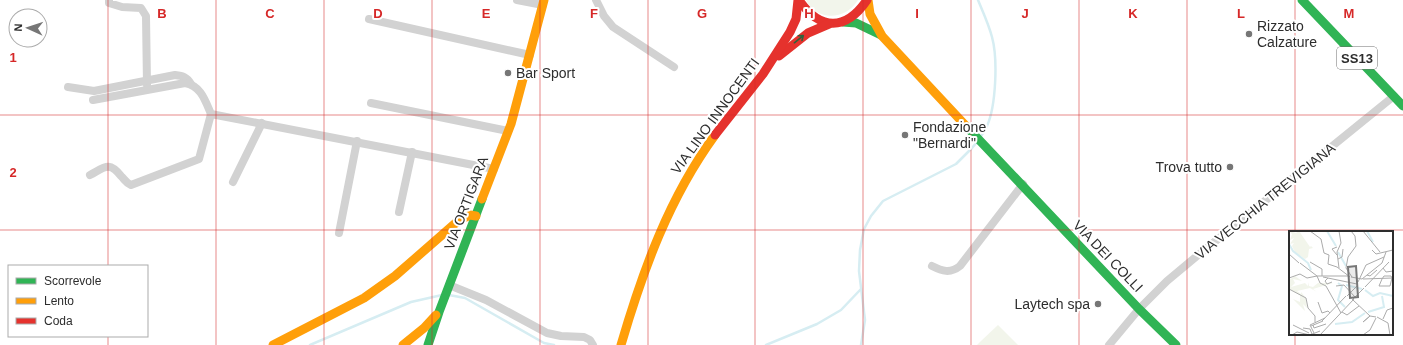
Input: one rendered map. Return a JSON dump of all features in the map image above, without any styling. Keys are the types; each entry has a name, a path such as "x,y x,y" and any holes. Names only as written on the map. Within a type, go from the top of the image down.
{"street":[{"path":"109,0 109,3 141,8 146,16 147,90"},
{"path":"517,0 544,3"},
{"path":"596,0 604,16 613,27 674,67"},
{"path":"798,0 810,16 828,24"},
{"name":"VIA LINO INNOCENTI","path":"621,345 631,308 652,247 672,204 694,164 773,61 795,21 798,0"},
{"path":"843,22 854,17 862,9 867,0"},
{"path":"867,0 869,15 882,36"},
{"name":"SS13","path":"1302,0 1403,106"},
{"name":"VIA ORTIGARA","path":"428,344 440,308 508,131 544,3"},
{"path":"369,20 530,55"},
{"path":"843,22 856,23 882,36"},
{"name":"VIA LINO INNOCENTI","path":"773,61 817,27 843,22"},
{"name":"VIA DEI COLLI","path":"882,36 1139,309 1176,345"},
{"path":"68,87 94,91 175,75 188,78 191,84"},
{"path":"90,175 106,166 110,166 114,168 126,182 131,185 199,159 211,114 201,91 191,84 185,83 93,100"},
{"name":"VIA VECCHIA TREVIGIANA","path":"1109,345 1139,309 1167,281 1394,96"},
{"path":"371,103 508,131"},
{"path":"211,114 262,122 494,169"},
{"path":"233,182 262,122"},
{"path":"339,233 357,141"},
{"path":"399,212 412,152"},
{"path":"932,266 944,271 951,271 960,266 1022,184"},
{"path":"273,345 364,298 395,276 458,221 470,215 476,216"},
{"path":"448,287 486,300 546,333 561,336 584,337 588,338 593,344"},
{"path":"403,345 432,321 440,308"},
{"path":"414,336 423,337 428,344"}],"shaded area":[{"path":"806,0 858,0 853,7 846,12 832,16 817,12"},
{"path":"998,325 1018,345 977,345 980,342"}],"waterway":[{"path":"978,0 988,23 994,46 995,57 995,82 992,107 987,126 981,136"},
{"path":"861,345 865,320 859,271 860,250 864,229 871,216 883,201 956,164 977,142"},
{"path":"766,345 817,324 841,310 861,289"},
{"path":"310,345 411,302 442,295"},
{"path":"449,295 465,298 544,343 554,345"}],"traffic: fast":[{"path":"1302,0 1403,106"},
{"path":"843,22 856,23 881,35"},
{"path":"966,126 1139,309 1176,345"},
{"path":"428,345 482,199"}],"traffic: slow":[{"path":"482,199 511,124 544,0"},
{"path":"868,0 870,14 882,36 966,126"},
{"path":"621,345 638,289 671,209 684,184 715,135"},
{"path":"273,345 364,298 395,276 458,221 470,215 476,216"},
{"path":"403,345 424,328 436,315"}],"traffic: jam":[{"path":"715,135 763,74 790,32 796,19 798,0"},
{"path":"799,0 807,10 816,17 824,22 833,23 842,22 850,17 859,10 867,0"},
{"path":"779,56 808,33 829,24"}],"place":[{"name":"Rizzato Calzature","path":"1249,34"},
{"name":"Bar Sport","path":"508,73"},
{"name":"Fondazione \"Bernardi\"","path":"905,135"},
{"name":"Trova tutto","path":"1230,167"},
{"name":"Laytech spa","path":"1098,304"}]}
